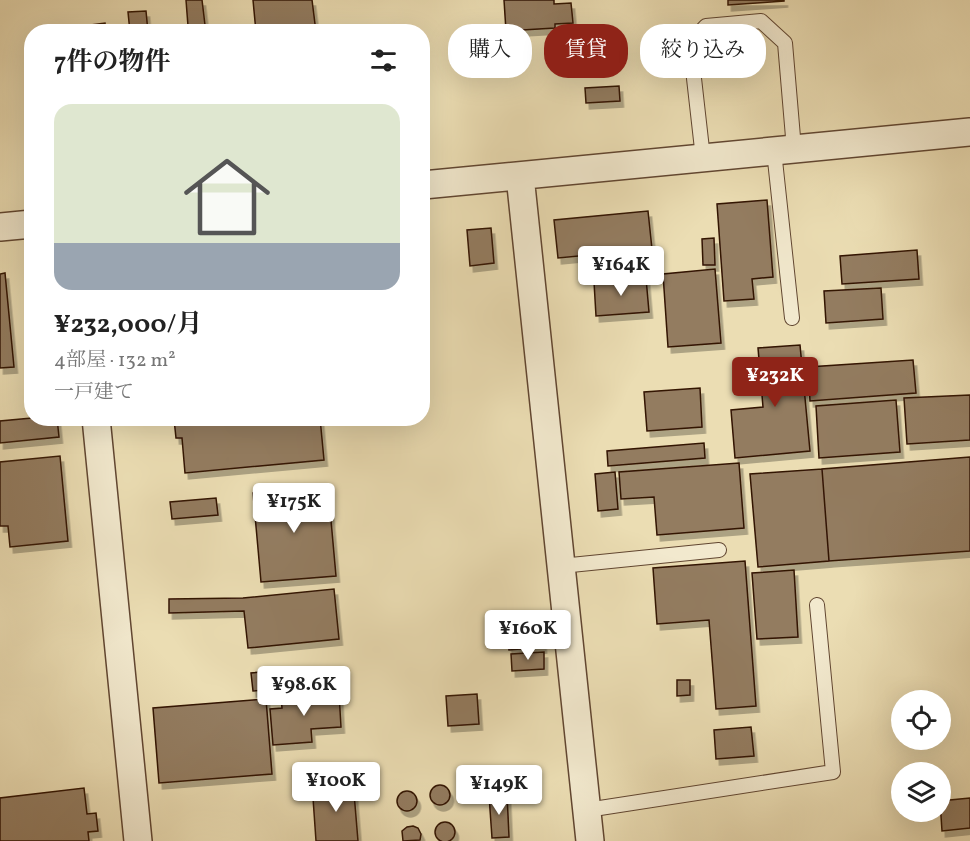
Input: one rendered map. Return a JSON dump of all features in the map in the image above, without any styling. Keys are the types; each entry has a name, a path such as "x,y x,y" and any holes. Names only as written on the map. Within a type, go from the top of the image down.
{"street":[{"path":"430,184 970,132"},
{"path":"520,176 590,841"},
{"path":"0,227 24,225"},
{"path":"97,426 138,841"}],"lane":[{"path":"703,158 690,43 706,26 760,21 785,43 784,150 792,318"},
{"path":"561,566 719,550"},
{"path":"587,810 833,771 817,605"}],"building":[{"path":"186,0 202,0 205,24 188,24"},
{"path":"253,0 312,0 315,24 255,24"},
{"path":"504,0 554,0 554,4 571,3 573,23 544,24 544,29 532,29 532,24 506,24"},
{"path":"728,0 784,0 784,1 728,5"},
{"path":"146,11 147,24 129,24 128,12"},
{"path":"619,86 620,101 586,103 585,88"},
{"path":"767,200 773,277 752,279 754,299 724,301 717,204"},
{"path":"648,211 652,249 558,258 554,220"},
{"path":"491,228 494,263 470,266 467,230"},
{"path":"714,238 715,265 703,265 702,239"},
{"path":"917,250 919,279 842,284 840,256"},
{"path":"715,269 721,343 668,347 663,274"},
{"path":"5,273 14,367 0,368 0,274"},
{"path":"646,278 649,312 596,316 594,282"},
{"path":"881,288 883,319 826,323 824,291"},
{"path":"800,345 810,451 735,458 731,410 763,407 758,348"},
{"path":"913,360 916,393 810,401 808,367"},
{"path":"700,388 702,427 647,431 644,392"},
{"path":"970,395 970,440 907,444 904,398"},
{"path":"896,400 900,452 819,458 816,406"},
{"path":"24,419 24,426 58,426 59,437 0,443 0,421"},
{"path":"175,426 321,426 324,460 185,473 182,438 176,438"},
{"path":"704,443 705,458 608,466 607,451"},
{"path":"60,456 68,541 10,547 8,526 0,526 0,462"},
{"path":"970,457 970,551 829,561 822,469"},
{"path":"739,463 744,528 657,535 654,497 621,499 619,472"},
{"path":"822,469 829,561 758,567 750,474"},
{"path":"615,472 618,509 598,511 595,474"},
{"path":"328,487 336,576 261,582 253,493"},
{"path":"216,498 218,515 172,519 170,502"},
{"path":"745,561 756,706 716,709 709,620 657,624 653,568"},
{"path":"794,570 798,637 757,639 752,573"},
{"path":"334,589 339,639 248,648 244,611 169,613 169,599 243,598"},
{"path":"542,634 543,647 509,650 507,638"},
{"path":"544,652 544,669 512,671 511,654"},
{"path":"290,669 292,688 253,691 251,673"},
{"path":"677,680 690,680 690,695 677,696"},
{"path":"339,693 341,727 311,729 312,742 273,745 270,709 282,708 281,696"},
{"path":"477,694 479,724 448,726 446,696"},
{"path":"266,699 272,774 159,783 153,708"},
{"path":"751,727 754,756 716,759 714,730"},
{"path":"353,781 358,841 316,841 313,798 321,797 320,784"},
{"path":"440,785 447,788 450,795 447,802 440,805 433,802 430,795 433,788"},
{"path":"84,788 87,814 96,813 98,831 88,832 89,841 0,841 0,798"},
{"path":"407,791 414,794 417,801 414,808 407,811 400,808 397,801 400,794"},
{"path":"507,794 509,837 492,838 489,795"},
{"path":"970,798 970,828 942,831 941,822 951,822 951,800"},
{"path":"445,822 452,825 455,832 452,839 445,842 438,839 435,832 438,825"},
{"path":"413,826 418,828 421,834 420,840 403,841 402,831"}]}
